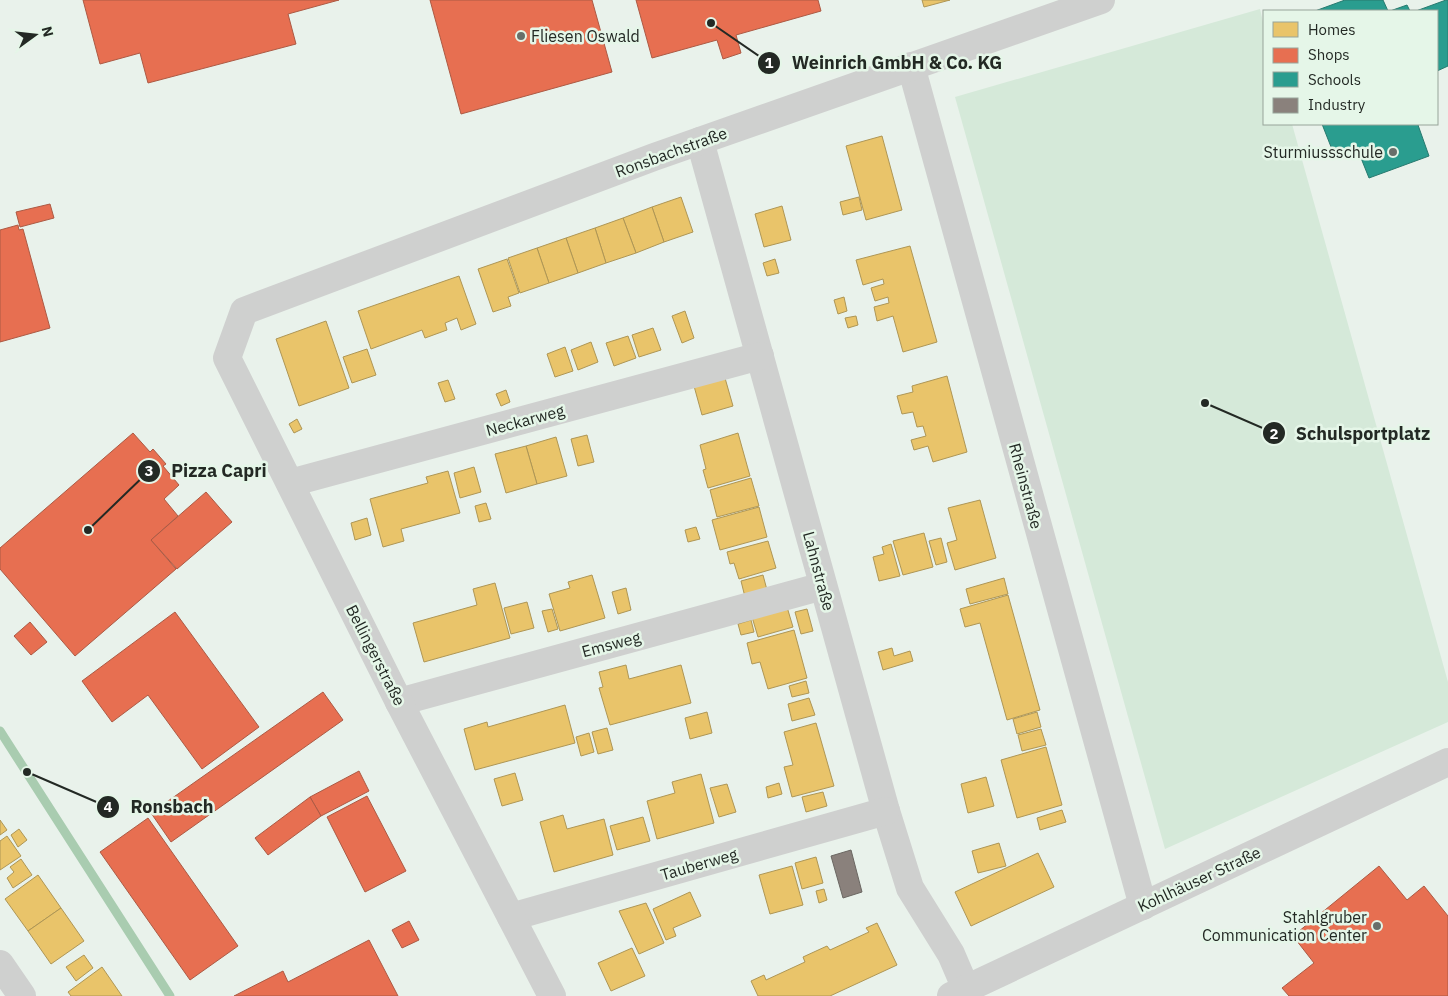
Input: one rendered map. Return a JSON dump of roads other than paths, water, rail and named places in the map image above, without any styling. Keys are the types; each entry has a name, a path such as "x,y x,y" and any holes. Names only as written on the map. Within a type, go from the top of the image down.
{"street":[{"name":"Ronsbachstraße","path":"244,311 700,141 911,66 1056,8 1101,0"},
{"name":"Rheinstraße","path":"911,66 1143,906"},
{"name":"Lahnstraße","path":"700,141 886,812 910,888 952,954 959,992"},
{"name":"Bellingerstraße","path":"244,311 226,358 399,702 552,996"},
{"name":"Neckarweg","path":"290,483 760,356"},
{"name":"Emsweg","path":"399,702 823,586"},
{"name":"Kohlhäuser Straße","path":"959,992 1448,762"},
{"name":"Tauberweg","path":"512,917 886,812"},
{"path":"0,964 22,996"}],"waterway":[{"path":"0,731 170,996"}],"place":[{"name":"Weinrich GmbH & Co. KG","path":"711,23"},
{"name":"Fliesen Oswald","path":"521,36"},
{"name":"Sturmiussschule","path":"1393,152"},
{"name":"Schulsportplatz","path":"1205,403"},
{"name":"Pizza Capri","path":"88,530"},
{"name":"Ronsbach","path":"27,772"},
{"name":"Stahlgruber Communication Center","path":"1377,926"}]}
